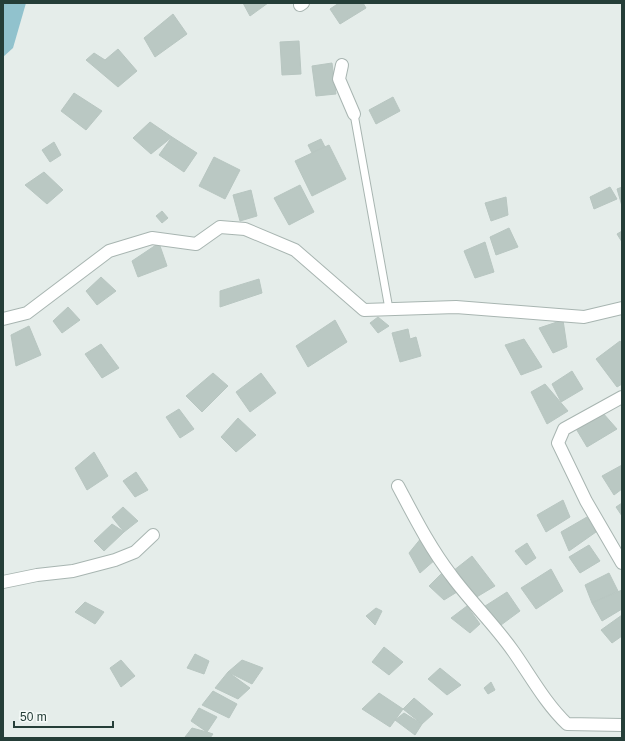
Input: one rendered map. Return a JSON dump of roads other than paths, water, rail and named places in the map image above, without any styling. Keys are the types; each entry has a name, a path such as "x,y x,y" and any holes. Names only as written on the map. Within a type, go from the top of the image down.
{"street":[{"path":"342,65 339,79 354,114"},
{"path":"3,319 27,313 109,251 152,238 196,244 220,226 245,229 295,250 364,310 456,307 584,317 622,308"},
{"path":"622,397 564,429 558,443 586,502 622,563"},
{"path":"398,486 416,522 450,574 512,650 533,682 559,716 567,724 622,725"},
{"path":"3,584 37,575 73,571 115,560 135,552 153,535"}],"lane":[{"path":"354,114 389,309"}],"water":[{"path":"3,3 26,3 13,48 3,57"}]}
